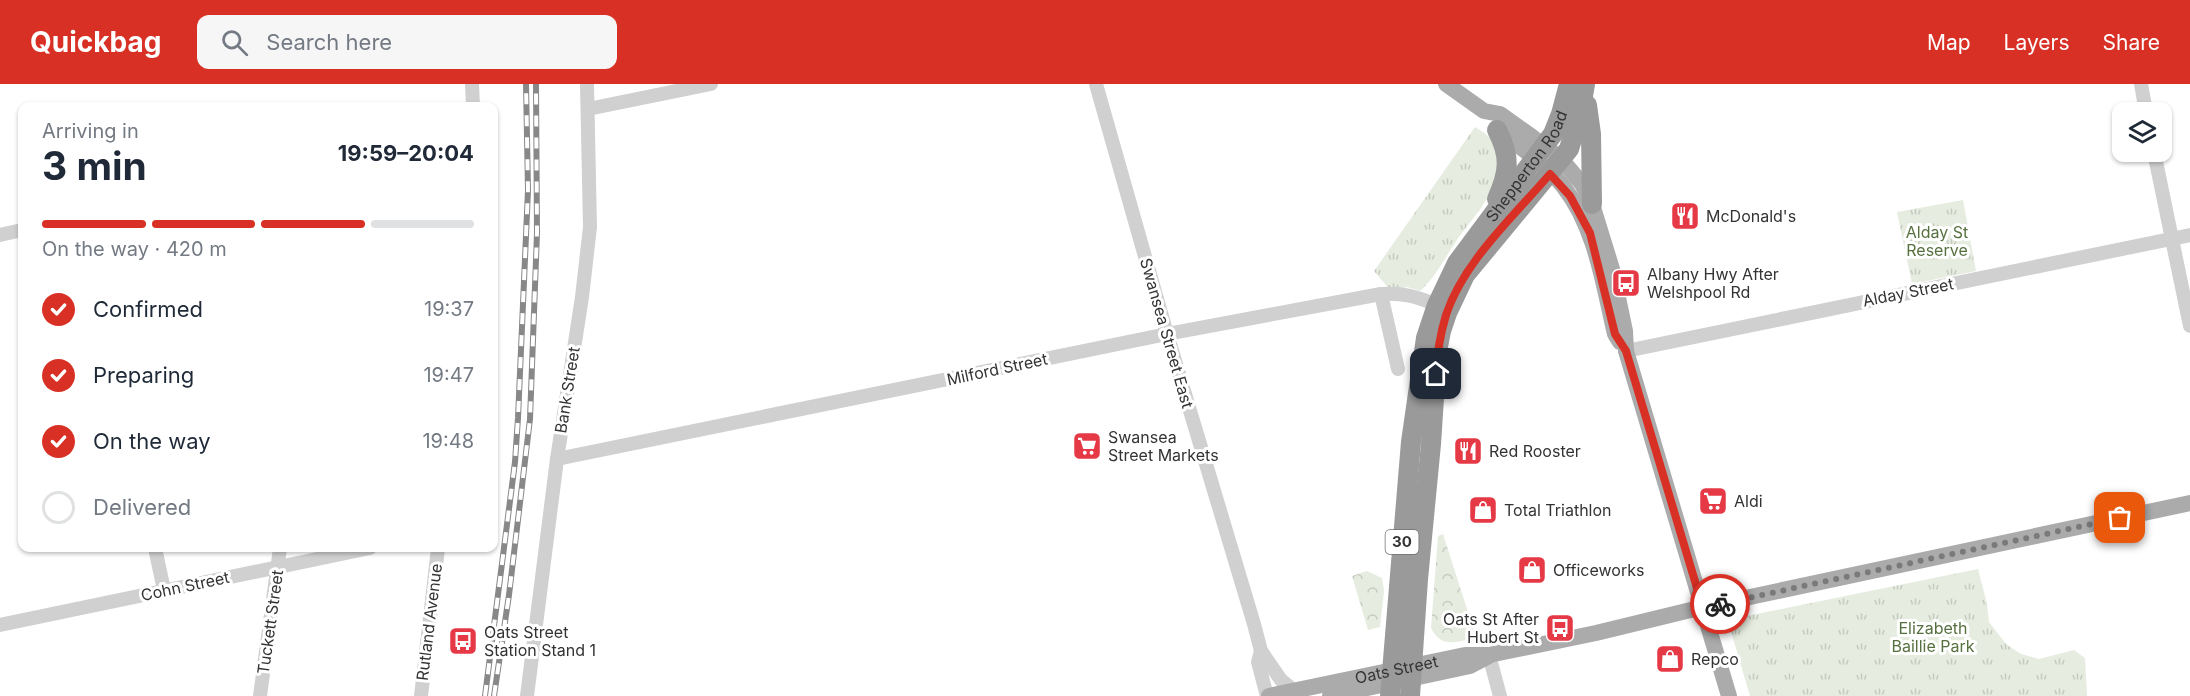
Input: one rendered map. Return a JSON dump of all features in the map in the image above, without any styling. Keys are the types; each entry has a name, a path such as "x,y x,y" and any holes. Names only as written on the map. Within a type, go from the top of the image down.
{"highway":[{"name":"Shepperton Road","path":"1391,684 1416,395 1426,338 1437,305 1457,263 1552,134 1580,86"},
{"name":"Shepperton Road","path":"1411,680 1437,352 1441,331 1465,275 1556,166 1574,137 1580,86"},
{"path":"1580,86 1590,134 1592,204"},
{"path":"1487,221 1507,171 1506,150 1497,130"}],"main road":[{"path":"1446,84 1484,111 1500,114 1539,152 1582,184 1592,204 1612,269 1626,331 1626,351"},
{"path":"1484,111 1491,125 1497,130 1539,152"},
{"path":"1556,166 1590,233 1615,334 1626,351 1729,696"},
{"name":"Oats Street","path":"1330,696 1411,680 1466,655 1489,655 1596,633 2190,503"},
{"name":"Oats Street","path":"1268,696 1293,690 1391,684"}],"street":[{"path":"472,84 473,102"},
{"name":"Bank Street","path":"527,696 557,459 582,297 590,227 587,84"},
{"path":"588,109 711,84"},
{"name":"Swansea Street East","path":"1095,84 1261,651 1281,680 1293,690"},
{"path":"2141,84 2144,102"},
{"path":"2156,162 2190,326"},
{"path":"0,235 18,231"},
{"name":"Alday Street","path":"1626,351 2190,235"},
{"name":"Milford Street","path":"557,459 1167,334 1381,294 1400,293 1418,296 1437,305"},
{"path":"1381,294 1398,369"},
{"path":"156,552 164,590"},
{"name":"Tuckett Street","path":"260,696 280,552"},
{"name":"Cohn Street","path":"0,625 350,552"},
{"name":"Rutland Avenue","path":"421,696 438,552"},
{"name":"Swansea Street East","path":"1261,651 1258,662 1268,696"},
{"path":"1489,655 1500,696"}],"green space":[{"path":"1475,127 1495,145 1499,158 1495,184 1425,286 1420,291 1407,287 1390,290 1374,271"},
{"name":"Alday St Reserve","path":"1963,200 1976,271 1912,284 1897,212"},
{"path":"1443,534 1476,637 1456,642 1440,639 1431,628 1438,536"},
{"name":"Elizabeth Baillie Park","path":"1978,569 1989,622 2006,644 2021,654 2039,659 2074,650 2085,658 2087,696 1750,696 1730,628 1737,618"},
{"path":"1367,571 1382,578 1384,591 1380,627 1368,630 1352,576"}],"railway":[{"path":"485,696 515,462 518,418 528,190 526,84"},
{"path":"494,696 509,595 530,419 537,233 536,84"}],"way so far":[{"path":"1720,604 2120,518"}],"place":[{"name":"McDonald's","path":"1685,216"},
{"name":"Albany Hwy After Welshpool Rd","path":"1626,283"},
{"name":"Swansea Street Markets","path":"1087,446"},
{"name":"Red Rooster","path":"1468,451"},
{"name":"Aldi","path":"1713,501"},
{"name":"Total Triathlon","path":"1483,510"},
{"name":"Officeworks","path":"1532,570"},
{"name":"Oats St After Hubert St","path":"1560,628"},
{"name":"Oats Street Station Stand 1","path":"463,641"},
{"name":"Repco","path":"1670,659"}],"route":[{"path":"1436,374 1441,331 1465,275 1550,174 1570,196 1590,233 1615,334 1626,351 1703,608 1720,604"}]}
